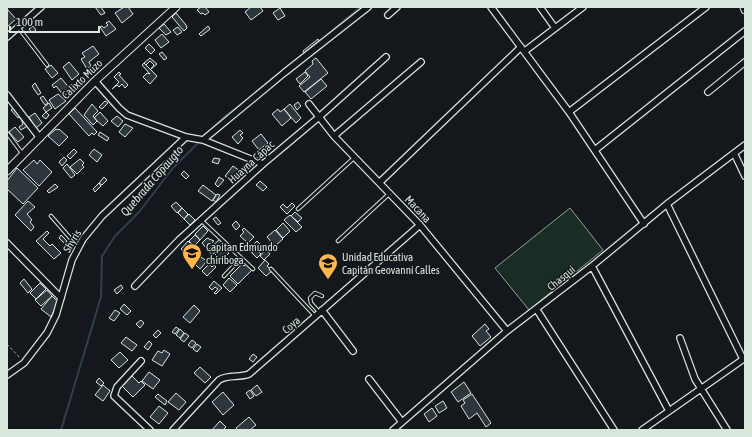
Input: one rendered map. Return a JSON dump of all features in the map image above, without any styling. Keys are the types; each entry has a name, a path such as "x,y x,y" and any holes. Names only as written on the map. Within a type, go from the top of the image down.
{"street":[{"path":"7,37 41,7"},
{"name":"Calixto Muzo","path":"7,171 95,81 176,7"},
{"path":"203,140 284,73 368,7"},
{"path":"388,15 397,7"},
{"path":"491,7 569,112 644,224"},
{"path":"540,7 555,28"},
{"path":"380,182 523,49 583,7"},
{"path":"569,112 706,7"},
{"path":"595,150 714,58 745,31"},
{"name":"Huayna Cápac","path":"134,286 179,240 202,221 263,164 319,117 386,57"},
{"path":"334,136 421,62"},
{"path":"708,92 745,62"},
{"path":"95,81 118,108 127,115 186,137 203,140 263,164"},
{"path":"7,95 40,138"},
{"name":"Macana","path":"309,104 334,136 420,225 507,331"},
{"name":"Shyris","path":"7,373 24,363 47,333 56,315 78,247 102,216 186,137"},
{"name":"Chasqui","path":"393,430 507,331 537,310 667,204 745,145"},
{"path":"734,153 745,176"},
{"path":"642,430 744,358 667,204"},
{"name":"Coya","path":"173,430 219,380 224,376 240,376 249,374 420,225"},
{"path":"7,243 61,298"},
{"path":"592,266 669,411"},
{"path":"537,310 614,430"},
{"path":"319,313 353,351"},
{"path":"680,338 689,364 702,389 727,430"},
{"path":"141,360 117,387 114,396 150,430"},
{"path":"369,379 402,422"}],"lane":[{"path":"18,26 47,65"},
{"path":"7,133 23,154"},
{"path":"298,209 355,157"},
{"path":"338,241 390,193"},
{"path":"51,216 78,247"},
{"path":"202,221 252,269"},
{"path":"224,276 241,258"},
{"path":"271,269 319,313"},
{"path":"319,313 311,303 310,298 315,293 322,296"}],"path":[{"path":"7,344 24,363"}],"green space":[{"path":"570,208 603,250 529,310 495,268"}],"building":[{"path":"95,7 101,7 105,13 101,15"},
{"path":"124,7 128,7 133,14 122,23 115,13"},
{"path":"201,7 205,7 209,12 205,15 203,13 201,14 197,10"},
{"path":"251,7 260,7 263,11 251,20 245,12"},
{"path":"280,8 285,16 278,20 273,13"},
{"path":"8,10 16,19 7,27 7,11"},
{"path":"176,13 186,25 187,28 184,31 172,17"},
{"path":"109,21 116,29 106,36 100,27 102,26 104,28 108,25 106,23"},
{"path":"164,24 171,32 166,35 159,28"},
{"path":"33,26 36,30 32,33 29,29"},
{"path":"208,26 210,29 201,36 199,34"},
{"path":"178,27 182,32 177,35 173,30"},
{"path":"162,34 169,42 161,48 155,40"},
{"path":"318,39 319,41 304,53 303,51"},
{"path":"149,44 155,50 151,54 145,48"},
{"path":"93,46 99,54 89,62 91,66 87,69 81,59 85,57 82,53"},
{"path":"162,52 167,58 164,60 159,54"},
{"path":"150,58 157,64 151,69 154,65 150,61 146,65 144,63"},
{"path":"316,58 328,73 304,92 299,86 310,77 305,71 313,64 312,61"},
{"path":"69,62 79,74 72,80 63,67"},
{"path":"144,63 157,76 150,84 143,77 147,73 150,74 142,65"},
{"path":"51,65 58,73 52,78 45,69"},
{"path":"119,72 121,74 119,75 128,85 125,88 122,84 119,87 117,85 112,89 119,82 114,77"},
{"path":"305,72 308,76 300,84 296,79"},
{"path":"61,78 71,90 64,96 56,86 54,88 52,85"},
{"path":"321,79 327,86 311,99 305,92"},
{"path":"35,83 41,93 38,95 32,86"},
{"path":"58,94 66,101 55,109 49,100"},
{"path":"43,96 48,103 45,105 40,98"},
{"path":"105,101 108,103 102,109 99,107"},
{"path":"298,102 301,106 297,110 294,105"},
{"path":"49,103 52,108 46,112 43,108"},
{"path":"92,104 98,111 93,116 97,121 93,125 84,115"},
{"path":"290,104 301,118 296,123 284,109"},
{"path":"15,107 21,117 18,118 11,110"},
{"path":"75,108 97,132 94,135 92,133 89,136 69,114"},
{"path":"278,109 280,112 284,109 291,118 282,126 272,114"},
{"path":"46,112 49,115 46,119 42,116"},
{"path":"100,112 108,121 103,126 94,118"},
{"path":"35,113 42,123 36,128 29,117"},
{"path":"117,116 123,121 118,127 111,121"},
{"path":"23,118 29,125 21,130 19,127 23,124 21,119"},
{"path":"125,124 133,128 125,137 119,132"},
{"path":"15,127 24,137 18,142 9,132"},
{"path":"56,129 59,129 68,137 59,146 48,136"},
{"path":"240,130 243,133 240,135 243,138 238,144 232,137"},
{"path":"100,132 109,138 107,141 98,135"},
{"path":"261,134 268,143 259,150 252,141"},
{"path":"74,149 77,152 70,159 67,156"},
{"path":"94,149 102,155 97,162 89,155"},
{"path":"64,157 67,160 62,166 59,162"},
{"path":"214,158 220,159 218,164 212,162"},
{"path":"80,159 84,163 82,165 84,167 77,174 70,167"},
{"path":"34,160 37,164 40,160 52,172 39,186 23,170"},
{"path":"248,162 254,167 249,174 243,169"},
{"path":"67,164 75,175 71,178 63,168"},
{"path":"233,166 240,171 232,181 225,176"},
{"path":"17,168 38,188 23,204 7,189 7,181"},
{"path":"184,171 189,176 186,179 181,174"},
{"path":"245,172 249,175 240,183 237,180"},
{"path":"104,177 107,180 102,185 99,183"},
{"path":"219,177 224,180 218,187 215,184"},
{"path":"260,181 267,187 263,191 256,185"},
{"path":"99,183 101,186 95,192 93,189"},
{"path":"55,184 58,187 49,193 47,191"},
{"path":"203,185 216,195 212,201 198,191"},
{"path":"217,194 220,195 216,202 213,200"},
{"path":"28,201 35,207 27,214 32,220 30,222 34,227 31,231 15,215"},
{"path":"176,202 182,208 177,213 171,206"},
{"path":"292,203 295,206 287,214 280,207 283,204 287,208"},
{"path":"182,208 188,214 184,219 178,213"},
{"path":"295,212 302,218 298,222 291,216"},
{"path":"189,214 195,220 190,225 184,219"},
{"path":"290,215 302,227 296,232 284,220"},
{"path":"216,217 221,223 218,225 213,219"},
{"path":"236,221 240,226 236,230 232,225"},
{"path":"283,223 290,231 283,238 276,230"},
{"path":"203,226 208,231 200,240 195,234"},
{"path":"244,228 254,237 248,243 240,236 244,232 242,230"},
{"path":"275,230 283,239 275,246 267,237"},
{"path":"47,231 49,233 43,239 50,246 52,244 61,253 54,259 36,241"},
{"path":"61,235 67,241 65,244 59,238"},
{"path":"195,235 200,240 194,246 189,241"},
{"path":"207,238 214,241 206,248 202,243"},
{"path":"220,239 224,244 212,255 208,250"},
{"path":"188,241 194,247 186,254 181,249"},
{"path":"257,241 260,244 252,253 248,250"},
{"path":"261,244 266,249 263,251 259,246"},
{"path":"223,247 229,253 221,261 215,255"},
{"path":"256,249 261,254 257,258 252,253"},
{"path":"266,249 270,254 264,260 260,256"},
{"path":"199,256 207,261 200,269 193,262"},
{"path":"265,260 269,264 267,266 272,271 266,276 258,268"},
{"path":"209,264 212,267 214,265 216,267 207,276 202,271"},
{"path":"242,264 244,266 246,264 252,270 238,284 230,276"},
{"path":"229,278 237,285 230,292 223,285"},
{"path":"24,279 32,289 28,293 20,283"},
{"path":"214,281 222,288 216,294 214,293 218,289 215,287 212,290 209,287"},
{"path":"40,283 46,289 36,299 30,293"},
{"path":"121,285 123,288 117,294 114,290"},
{"path":"47,290 52,296 41,306 35,300"},
{"path":"52,296 58,302 51,317 41,309"},
{"path":"124,304 131,311 127,315 120,309"},
{"path":"194,305 200,311 190,323 183,317"},
{"path":"115,310 120,313 114,321 109,318"},
{"path":"141,320 144,323 140,328 136,324"},
{"path":"485,324 489,329 486,331 491,337 480,346 472,336"},
{"path":"176,327 179,329 175,334 172,332"},
{"path":"180,329 184,333 180,338 176,335"},
{"path":"158,330 161,333 156,338 153,335"},
{"path":"185,333 189,336 184,342 180,339"},
{"path":"126,337 137,345 132,351 121,343"},
{"path":"192,340 196,343 192,348 188,345"},
{"path":"149,341 152,344 148,350 144,347"},
{"path":"197,344 201,347 197,352 193,349"},
{"path":"164,350 170,354 162,366 152,360 158,351 162,353"},
{"path":"120,352 128,360 119,368 111,360"},
{"path":"253,354 257,357 253,362 249,359"},
{"path":"200,367 211,377 205,383 194,373"},
{"path":"149,372 160,380 153,389 142,381"},
{"path":"131,375 139,383 141,381 145,385 133,397 121,385"},
{"path":"99,378 104,383 101,386 96,382"},
{"path":"464,382 471,393 458,402 451,392"},
{"path":"103,385 110,391 103,401 95,395"},
{"path":"257,385 262,392 256,396 251,390"},
{"path":"250,390 254,396 250,399 246,393"},
{"path":"223,392 234,405 223,415 212,402"},
{"path":"176,393 186,402 179,410 168,402"},
{"path":"158,394 167,401 165,405 155,397"},
{"path":"472,394 491,423 486,427 477,413 469,419 461,406 465,403 463,400"},
{"path":"443,401 447,408 439,413 435,406"},
{"path":"159,406 168,413 159,424 150,417"},
{"path":"432,408 437,416 429,422 424,414"},
{"path":"249,417 256,425 250,430 237,430 236,428"},
{"path":"220,421 226,427 223,430 212,430"}],"waterway":[{"name":"Quebrada Copaugto","path":"311,49 360,7"},
{"name":"Quebrada Copaugto","path":"209,132 224,117 264,86"},
{"name":"Quebrada Copaugto","path":"61,430 101,297 102,256 115,236 139,212 173,168 200,141"}],"place":[{"name":"Capitan Edmundo chiriboga","path":"192,270"},
{"name":"Unidad Educativa Capitán Geovanni Calles","path":"328,280"}]}
